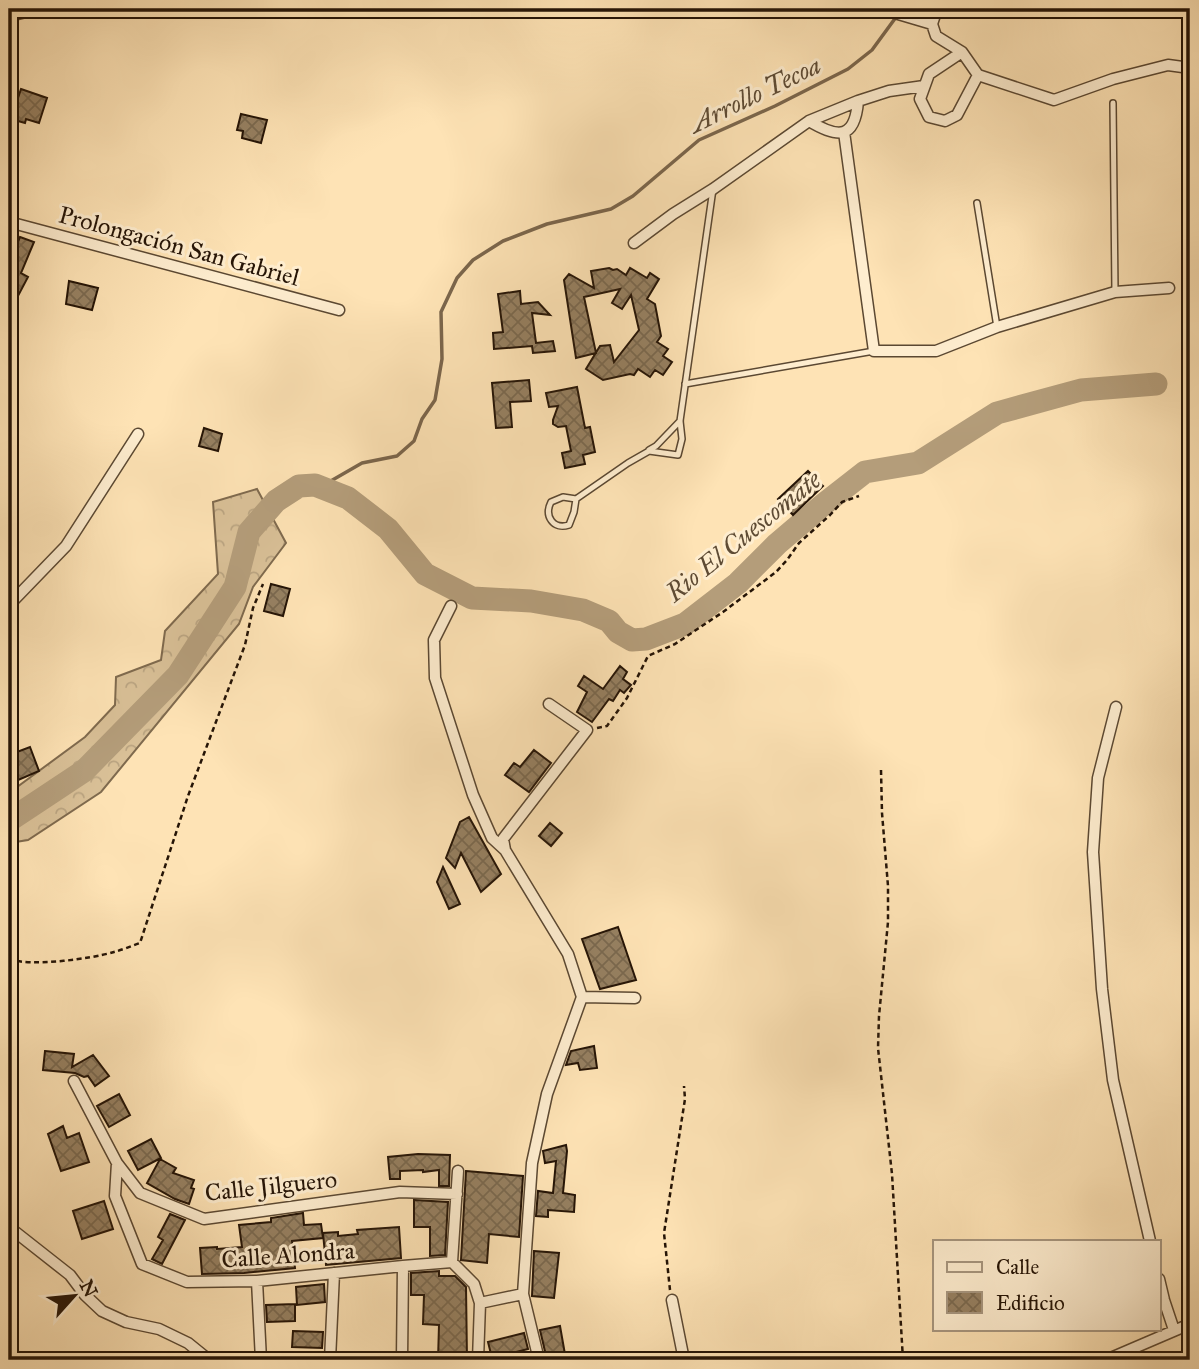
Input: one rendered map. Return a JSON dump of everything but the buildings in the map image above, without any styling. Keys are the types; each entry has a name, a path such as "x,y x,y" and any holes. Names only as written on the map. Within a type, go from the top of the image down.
{"street":[{"path":"9,16 39,9"},
{"path":"851,9 888,11 932,23"},
{"path":"937,9 932,23 936,36 962,52 978,75 1054,100 1113,79 1168,65 1190,68"},
{"path":"962,52 929,74 920,99 929,117 945,121 957,115 978,75"},
{"path":"634,243 808,121 889,91 924,86"},
{"path":"808,121 828,132 844,132 852,128 857,116 858,101"},
{"path":"844,132 874,351 936,351 997,327 1115,292 1169,288"},
{"name":"Prolongación San Gabriel","path":"9,222 339,310"},
{"path":"9,605 65,546 138,434"},
{"path":"451,606 434,640 435,678 474,795 492,838 505,850 568,954 582,997 547,1094 532,1163 523,1294 539,1360"},
{"path":"505,850 503,839 587,730 549,704"},
{"path":"1116,707 1098,778 1093,852 1102,989 1113,1080 1150,1240"},
{"path":"582,997 635,998"},
{"name":"Calle Jilguero","path":"74,1081 117,1163 140,1193 204,1219 400,1192 457,1194"},
{"name":"Calle Alondra","path":"117,1163 115,1196 142,1264 187,1282 257,1281 452,1262"},
{"path":"458,1171 452,1262 474,1284 480,1303 478,1360"},
{"path":"9,1227 70,1275 102,1311 126,1322 159,1329 188,1343 209,1360"},
{"path":"402,1360 403,1266"},
{"path":"330,1360 334,1273"},
{"path":"257,1281 261,1360"},
{"path":"1160,1283 1174,1330"},
{"path":"480,1303 523,1294"},
{"path":"672,1300 684,1360"},
{"path":"1105,1360 1190,1324"}],"lane":[{"path":"1113,103 1115,292"},
{"path":"649,451 678,455 682,439 680,421 713,189"},
{"path":"977,203 997,327"},
{"path":"685,384 874,351"},
{"path":"576,499 569,525 555,525 549,518 547,509 551,502 563,497 576,499 656,446 680,421"}],"path":[{"path":"587,730 607,726 627,698 648,656 676,644 776,572 799,543 842,502 859,496"},
{"path":"9,959 36,962 86,958 140,943 188,796 245,645 253,608 263,584"},
{"path":"881,770 888,922 878,1048 892,1174 903,1360"},
{"path":"672,1300 664,1233 685,1100 684,1086"}],"green space":[{"path":"257,489 286,543 253,587 239,624 101,792 28,840 9,843 9,793 85,737 115,705 116,677 161,660 165,631 218,574 213,502"}],"waterway":[{"name":"Arrollo Tecoa","path":"315,485 329,482 362,463 397,456 414,441 422,419 435,400 442,359 441,312 457,278 473,260 503,241 547,224 611,209 633,196 699,140 848,69 872,50 902,9"},
{"name":"Rio El Cuescomate","path":"9,819 84,771 178,675 235,587 249,532 276,501 299,486 315,485 348,498 388,529 425,574 472,598 531,601 583,610 609,621 618,632 632,640 646,639 685,624 738,583 777,544 865,472 918,463 997,413 1081,390 1156,384"},
{"path":"9,1357 25,1360"},
{"path":"128,1360 138,1357 162,1360"}]}
